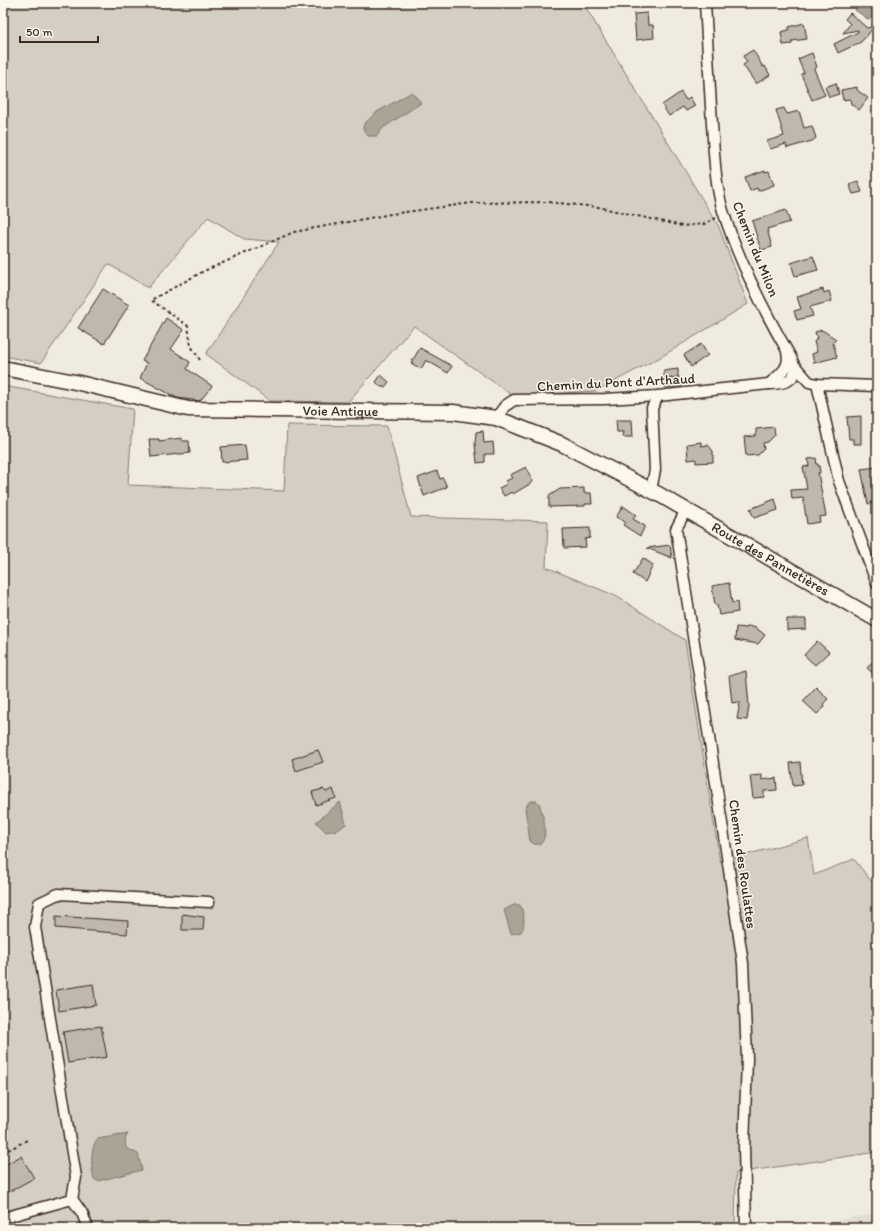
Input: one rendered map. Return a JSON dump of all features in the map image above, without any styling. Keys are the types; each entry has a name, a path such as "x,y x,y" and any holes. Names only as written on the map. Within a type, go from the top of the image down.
{"street":[{"name":"Chemin du Milon","path":"705,3 715,165 724,214 747,271 795,366"},
{"path":"769,384 786,369 788,359 785,346"},
{"path":"769,384 783,384 792,379 795,366"},
{"path":"795,366 813,383 839,481 877,584"},
{"name":"Voie Antique","path":"3,368 75,382 188,409 453,412 496,418 562,444 664,498"},
{"path":"786,382 877,386"},
{"name":"Chemin du Pont d'Arthaud","path":"496,418 505,406 514,400 605,399 658,396 769,384"},
{"path":"651,490 655,470 652,408 658,396"},
{"name":"Route des Pannetières","path":"664,498 877,620"},
{"name":"Chemin des Roulattes","path":"686,510 676,529 743,963 747,1058 744,1148 746,1228"},
{"path":"88,1228 82,1214 72,1199 76,1177 35,927 39,903 58,894 209,902"},
{"path":"3,1218 72,1199"}],"path":[{"path":"200,360 191,346 188,326 151,300 204,271 294,232 391,214 472,203 548,202 598,207 682,226 704,224 724,214"},
{"path":"3,1152 29,1139"}],"shaded area":[{"path":"3,3 583,3 718,225 748,304 659,358 596,391 513,396 414,326 348,402 270,401 206,354 279,242 244,239 208,217 148,288 108,264 41,363 3,356"},
{"path":"861,3 865,3 876,13 869,20 855,10"},
{"path":"412,92 421,103 383,128 377,136 368,136 363,129 364,124 377,112"},
{"path":"680,377 682,387 664,388 662,383 665,380"},
{"path":"3,386 133,409 128,485 284,491 287,425 387,426 411,517 548,521 546,567 616,596 685,640 720,862 808,838 814,875 854,859 877,889 877,1152 736,1173 735,1228 3,1228"},
{"path":"530,801 537,801 539,803 544,821 545,835 540,844 534,844 530,841 525,808"},
{"path":"340,802 346,824 338,830 326,832 316,822"},
{"path":"514,905 520,905 523,911 524,922 521,932 511,934 504,910"},
{"path":"128,1134 125,1139 126,1148 138,1154 142,1170 98,1181 94,1179 92,1159 93,1148 97,1139"},
{"path":"877,1213 877,1228 799,1228"}],"building":[{"path":"647,13 648,25 653,25 654,38 636,40 634,14"},
{"path":"850,13 867,28 876,25 861,42 838,53 834,44 858,32 858,30 843,33 850,24 845,19"},
{"path":"804,23 807,39 792,41 792,44 783,45 781,32 789,30 789,27"},
{"path":"753,50 763,67 765,66 770,75 756,84 743,65 747,62 743,56"},
{"path":"812,53 817,67 814,69 825,95 812,100 801,74 804,73 798,59"},
{"path":"836,83 839,94 829,97 825,87"},
{"path":"857,87 857,90 868,98 859,110 851,104 850,99 843,100 841,90"},
{"path":"681,92 686,100 690,97 695,106 686,111 683,107 669,116 662,105"},
{"path":"784,108 787,114 799,111 804,128 812,126 816,138 812,141 787,148 786,144 770,149 767,141 784,136 776,110"},
{"path":"765,170 765,172 769,171 774,185 758,191 757,188 750,191 745,177"},
{"path":"858,181 862,192 853,194 849,184"},
{"path":"786,210 790,222 767,229 772,247 761,250 752,221"},
{"path":"813,256 818,270 795,276 791,263"},
{"path":"103,289 129,305 104,344 78,328"},
{"path":"823,289 824,293 829,291 832,301 810,307 813,316 797,320 794,311 801,309 797,297"},
{"path":"166,318 184,330 171,349 190,362 187,369 212,386 200,401 177,398 140,378 147,363 142,361"},
{"path":"822,330 836,339 833,343 837,357 814,363 812,354 817,352 814,342 817,338 815,332"},
{"path":"701,344 708,355 691,367 684,355"},
{"path":"420,348 452,366 448,373 426,360 421,369 411,363"},
{"path":"678,369 678,377 665,379 663,371"},
{"path":"381,375 389,382 385,387 381,387 376,382"},
{"path":"861,416 861,444 853,444 853,439 849,439 847,417"},
{"path":"616,420 632,420 633,437 622,437 623,432 617,432"},
{"path":"774,427 775,435 768,442 763,443 764,449 758,455 746,456 744,437 756,436 756,429"},
{"path":"483,431 484,443 493,442 494,454 485,454 485,462 477,463 475,444 476,432"},
{"path":"182,438 182,441 189,441 190,453 151,457 149,439 159,439 159,441"},
{"path":"701,442 701,446 708,445 713,451 713,462 696,463 696,459 688,460 687,444"},
{"path":"245,445 247,460 222,462 221,447"},
{"path":"816,458 817,465 819,465 820,473 818,473 826,516 819,517 820,522 807,524 803,498 792,499 791,490 807,489 803,467 809,466 808,459"},
{"path":"526,467 533,482 513,494 512,492 504,496 499,488 507,484 506,481 512,478 510,475"},
{"path":"877,467 877,502 868,504 861,469"},
{"path":"437,471 440,479 443,478 447,487 424,496 418,478"},
{"path":"584,488 584,493 591,493 592,504 585,504 585,506 549,507 549,496 560,489"},
{"path":"775,499 778,510 754,518 750,509"},
{"path":"623,506 636,515 633,519 645,526 640,536 623,525 625,522 616,517"},
{"path":"590,528 590,538 585,539 586,547 564,548 563,529"},
{"path":"670,545 672,558 647,548"},
{"path":"643,558 653,565 645,582 633,574"},
{"path":"729,583 732,603 737,602 738,612 719,615 717,605 715,605 712,586"},
{"path":"787,619 806,619 806,629 787,630"},
{"path":"748,626 756,628 765,635 758,644 735,640 736,627 747,628"},
{"path":"817,641 829,652 815,665 804,655"},
{"path":"877,657 877,677 867,668"},
{"path":"746,671 749,706 747,720 737,719 740,702 732,703 729,676"},
{"path":"816,687 828,699 823,704 825,707 817,714 803,701"},
{"path":"318,750 323,762 296,771 292,759"},
{"path":"800,762 802,785 793,786 790,763"},
{"path":"762,775 762,780 776,778 777,790 764,791 764,797 753,798 750,776"},
{"path":"323,789 326,792 333,789 336,798 316,805 312,792"},
{"path":"182,914 204,917 203,930 182,930"},
{"path":"56,916 128,921 127,934 56,928"},
{"path":"93,984 96,1005 59,1011 56,990"},
{"path":"101,1026 107,1057 68,1063 63,1032"},
{"path":"21,1156 34,1178 3,1195 3,1166"}]}
